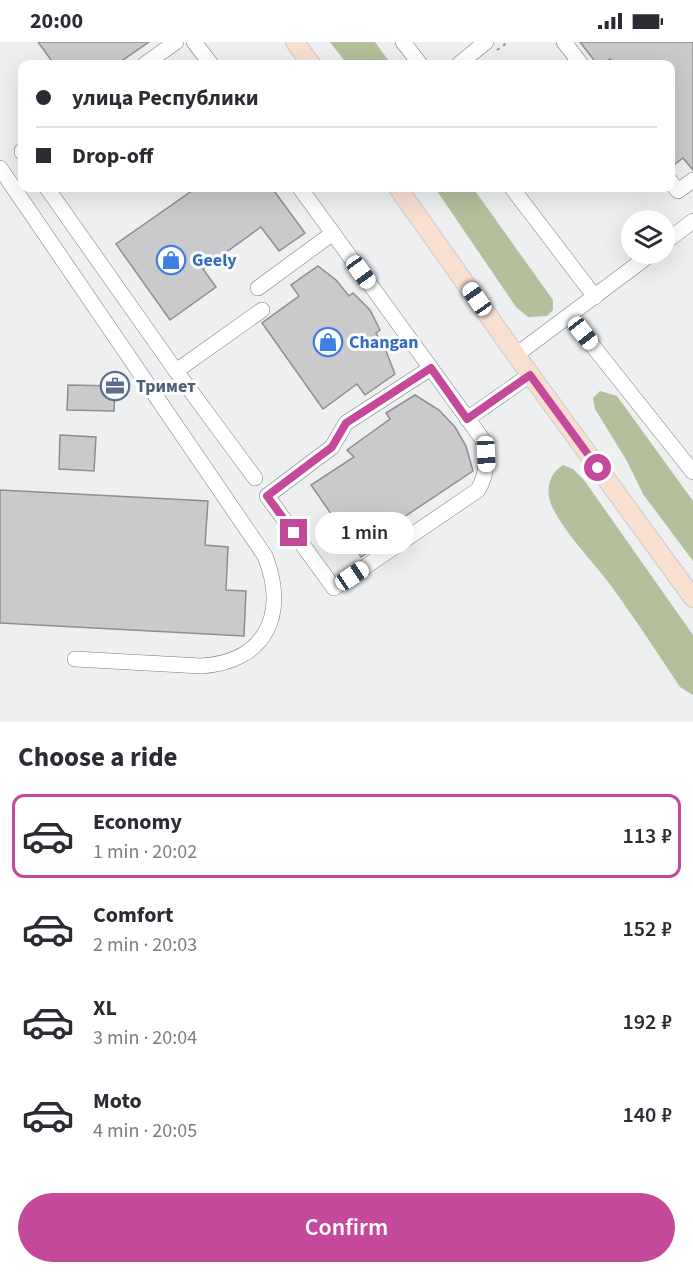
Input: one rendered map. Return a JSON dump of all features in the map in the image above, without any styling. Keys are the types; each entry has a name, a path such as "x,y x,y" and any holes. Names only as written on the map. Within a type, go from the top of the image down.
{"main road":[{"path":"295,42 308,60"},
{"path":"401,192 530,375 693,598"}],"lane":[{"path":"151,60 176,42"},
{"path":"194,42 208,60"},
{"path":"404,42 417,60"},
{"path":"464,60 486,42"},
{"path":"564,42 578,60"},
{"path":"0,168 266,556 274,586 272,618 258,642 250,651 220,665 75,659"},
{"path":"675,187 678,191 693,180"},
{"path":"51,192 176,371 255,478"},
{"path":"303,192 431,368 467,419 483,440 486,454 487,468 478,490 333,588 267,496 332,447 346,423 431,368"},
{"path":"515,192 595,297"},
{"path":"675,235 693,221"},
{"path":"258,288 333,233"},
{"path":"516,355 638,264"},
{"path":"176,371 262,310"},
{"path":"569,315 693,472"},
{"path":"467,419 530,375"}],"green space":[{"path":"330,42 375,42 388,60 344,60"},
{"path":"438,192 476,192 553,300 553,310 547,316 528,317 516,307"},
{"path":"600,391 617,396 693,501 693,561 643,494 627,461 595,409 593,398"},
{"path":"563,465 573,469 584,480 693,635 693,695 680,687 612,587 558,518 549,497 549,487 553,475"}],"building":[{"path":"38,42 149,42 123,60 51,60"},
{"path":"580,42 693,42 693,170 683,158 675,164 675,60 594,60"},
{"name":"Geely","path":"190,192 275,192 305,233 279,251 261,227 203,269 216,287 170,320 116,244"},
{"name":"Changan","path":"318,266 336,280 349,296 353,293 370,310 380,330 376,333 395,374 365,395 357,384 323,409 262,323 299,296 291,285"},
{"path":"68,385 115,386 114,411 67,410"},
{"path":"415,395 439,410 455,427 466,446 473,471 392,525 396,533 361,557 311,485 354,457 347,450 390,419 386,413"},
{"path":"60,435 96,437 94,471 59,469"},
{"path":"0,490 208,501 205,545 228,547 226,590 246,591 244,636 0,623"}],"place":[{"name":"Geely","path":"171,260"},
{"name":"Changan","path":"328,342"},
{"name":"Тримет","path":"115,386"}],"route":[{"path":"294,533 267,496 332,447 346,423 431,368 467,419 530,375 598,468"}]}
